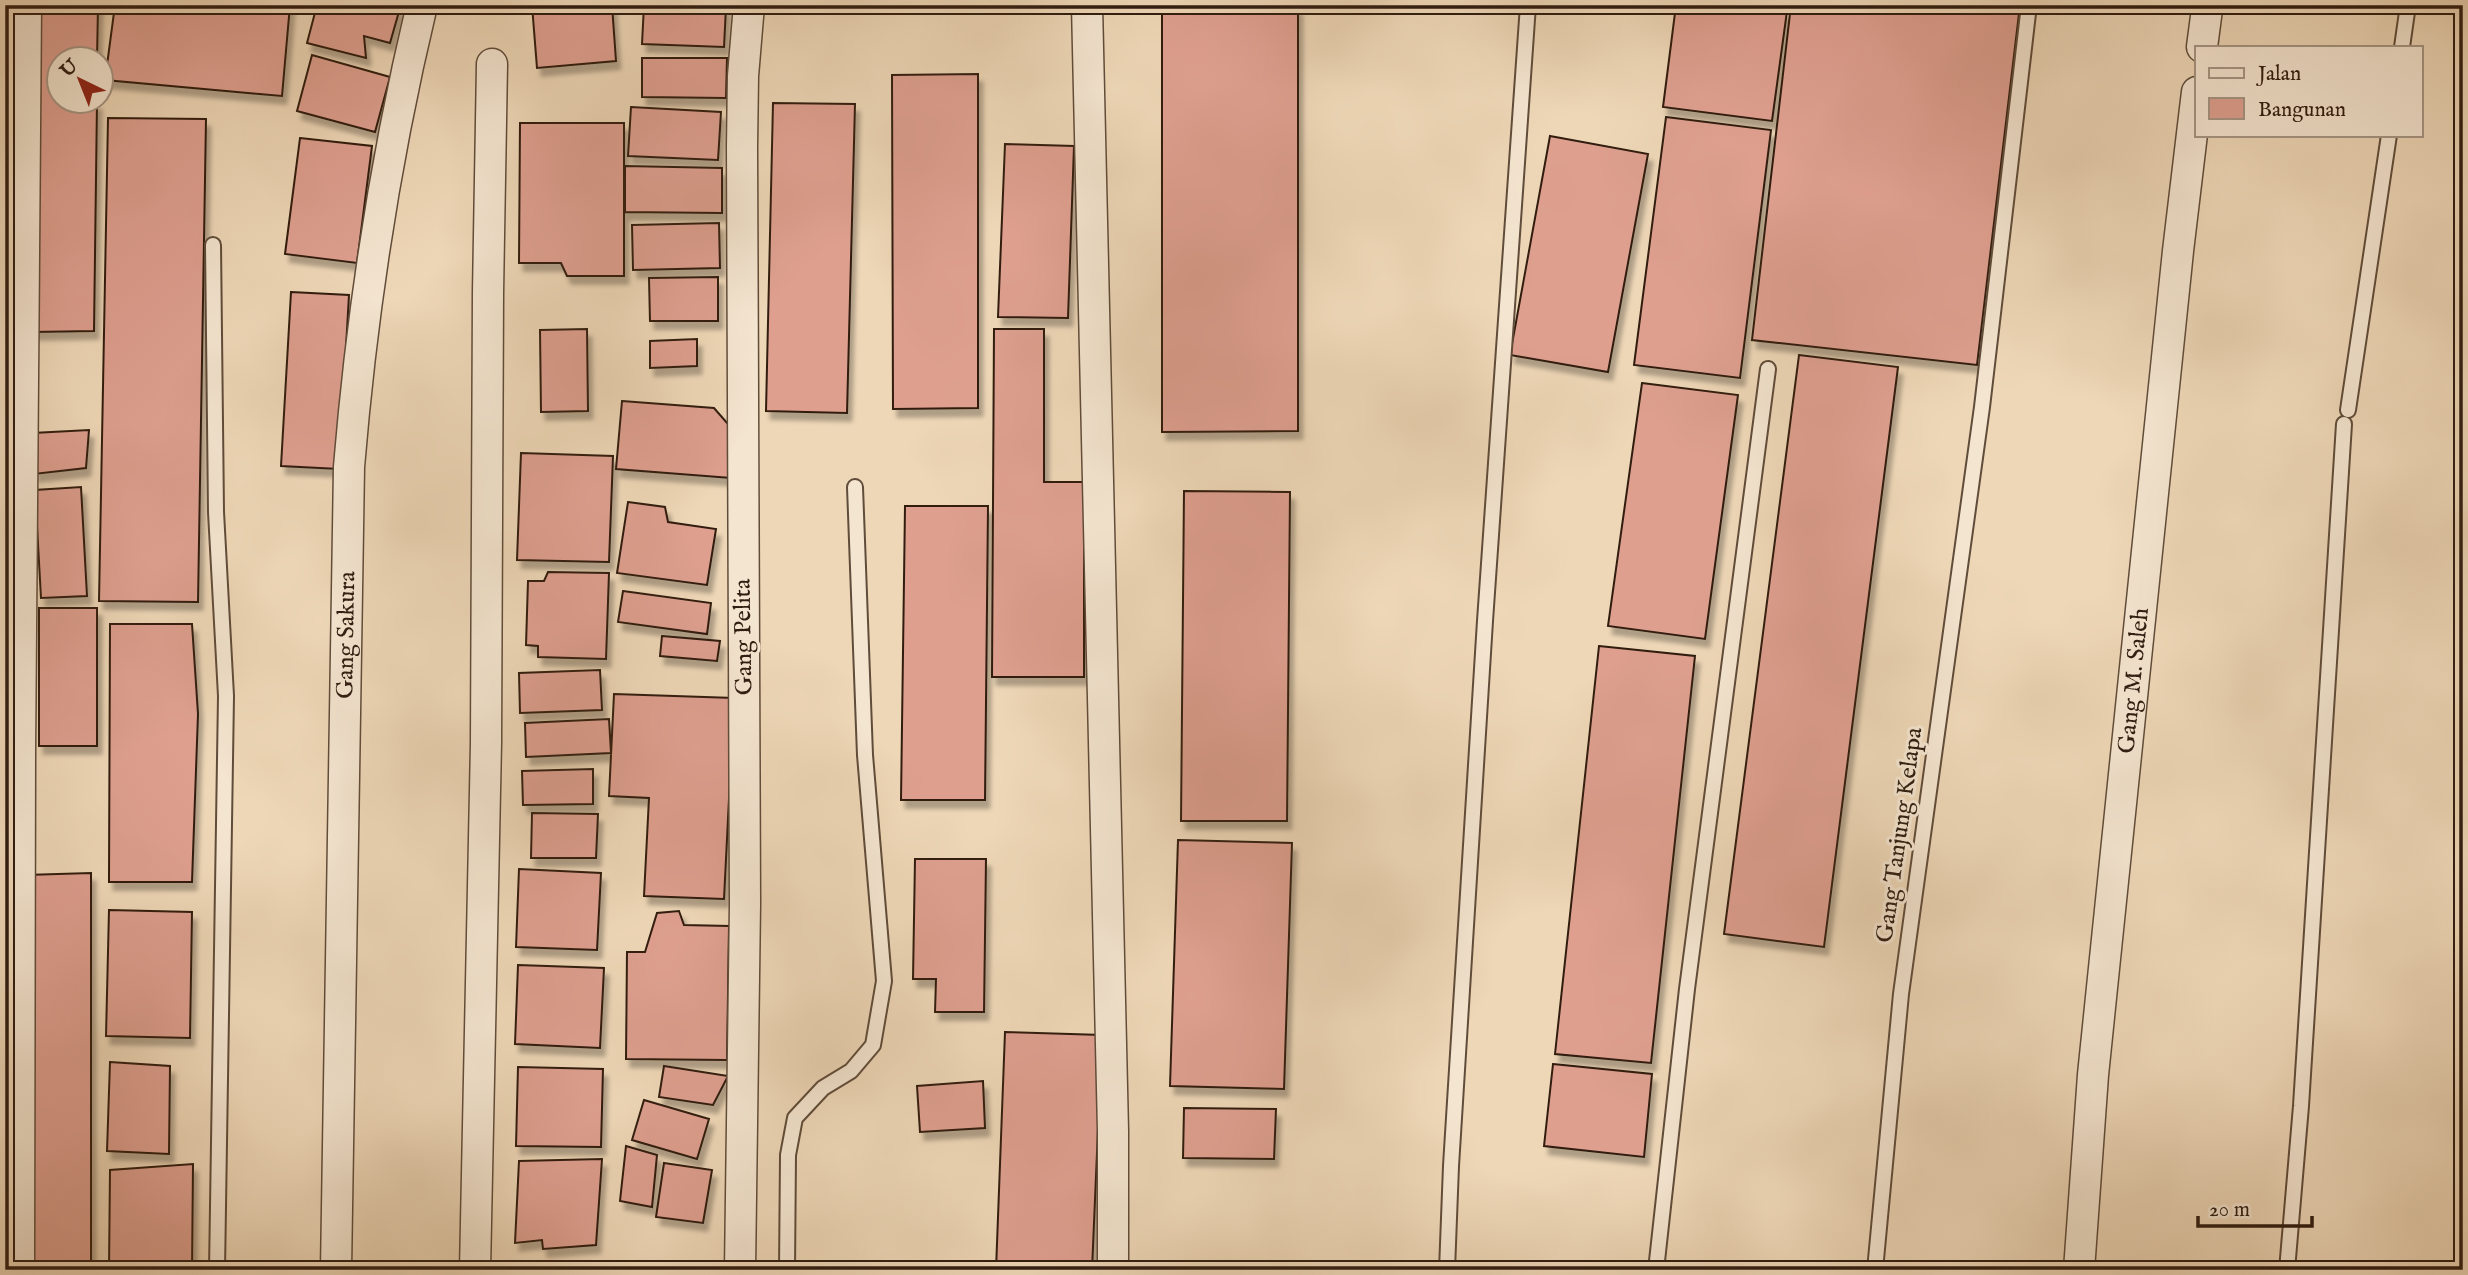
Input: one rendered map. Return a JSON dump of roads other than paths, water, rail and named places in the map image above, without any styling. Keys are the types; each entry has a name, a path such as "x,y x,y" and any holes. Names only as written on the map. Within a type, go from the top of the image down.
{"street":[{"path":"19,1270 26,5"},
{"name":"Gang Sakura","path":"336,1270 349,467 358,360 383,183 422,5"},
{"name":"Gang Pelita","path":"740,1270 745,769 742,147 743,76 749,5"},
{"path":"1087,5 1113,1131 1113,1270"},
{"path":"2202,46 2207,9"},
{"path":"475,1270 485,809 492,64"},
{"name":"Gang M. Saleh","path":"2079,1270 2093,1075 2195,109"}],"lane":[{"path":"1447,1270 1478,730 1528,5"},
{"name":"Gang Tanjung Kelapa","path":"1875,1270 1901,994 1982,407 2029,5"},
{"path":"2402,46 2409,5"},
{"path":"2287,1270 2301,1106 2346,417 2389,136"},
{"path":"213,245 216,512 226,696 217,1270"},
{"path":"1656,1270 1687,989 1768,369"},
{"path":"787,1270 788,1155 795,1118 823,1088 851,1071 873,1045 884,981 865,755 855,487"}]}
